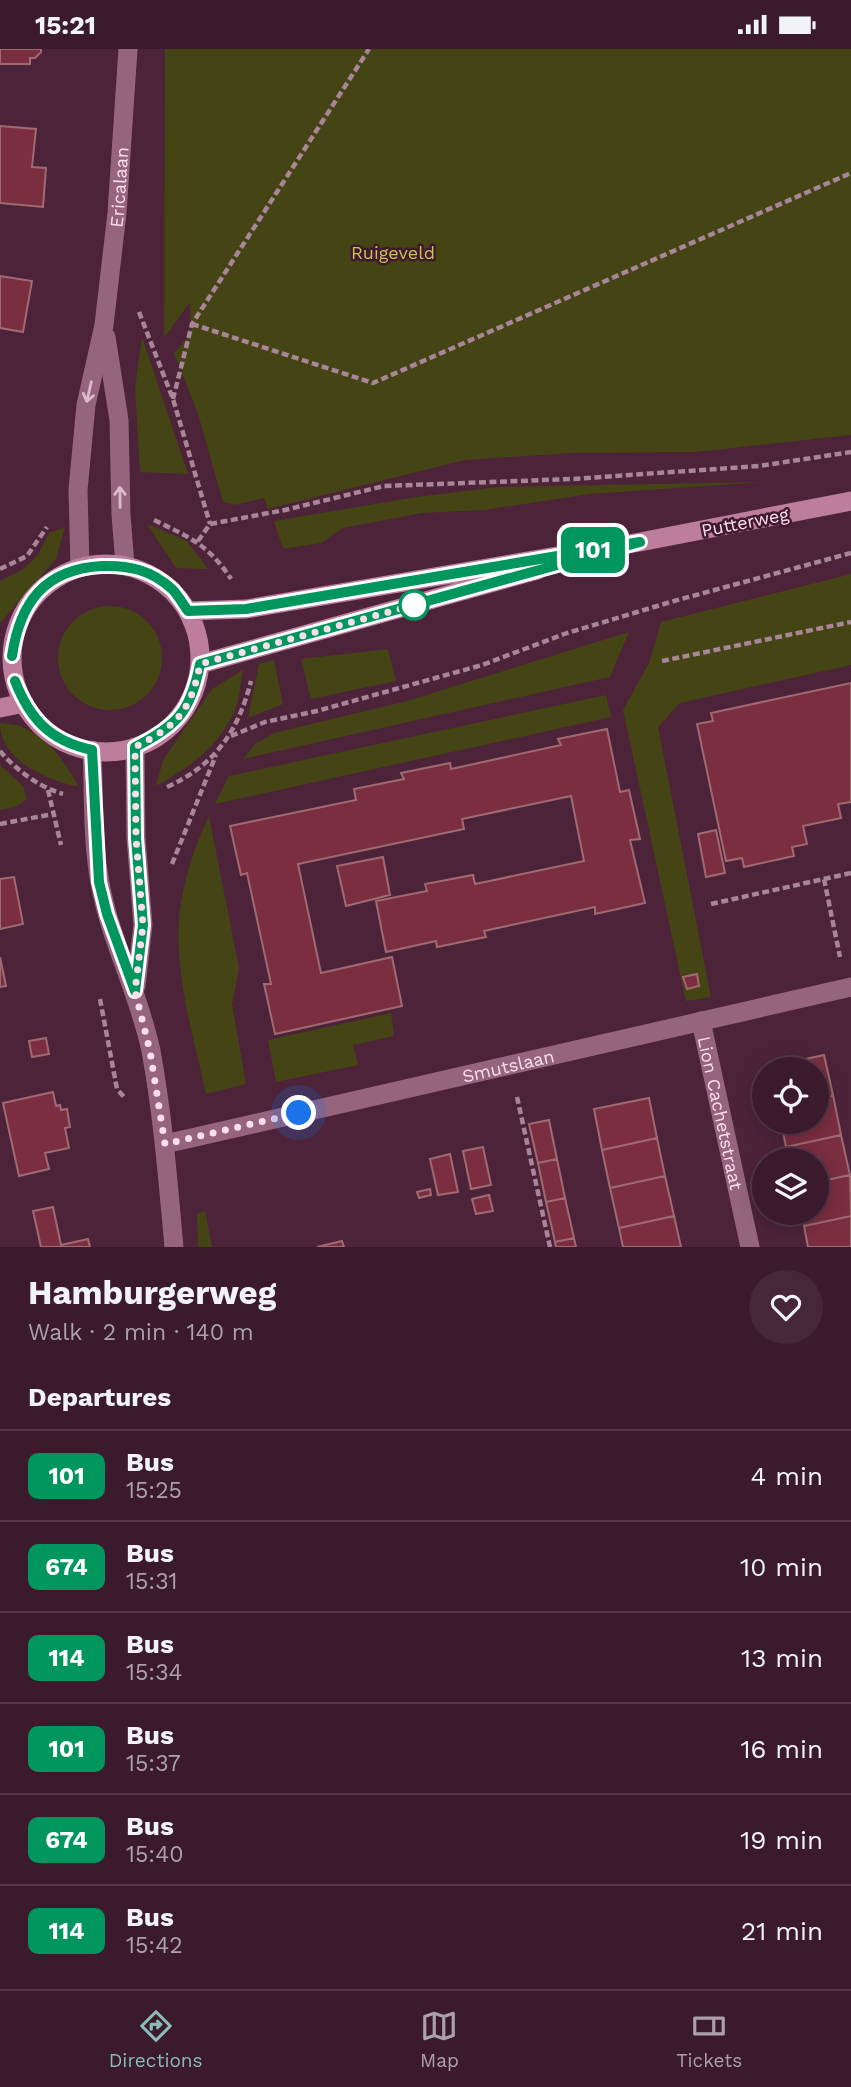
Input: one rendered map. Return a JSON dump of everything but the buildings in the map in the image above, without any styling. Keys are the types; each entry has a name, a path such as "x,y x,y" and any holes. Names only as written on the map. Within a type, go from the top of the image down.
{"main road":[{"name":"Putterweg","path":"188,611 246,609 640,542 851,501"},
{"name":"Putterweg","path":"200,664 640,542"},
{"path":"125,565 150,574 172,590 188,611 198,637 200,664 195,691 181,715 162,733 135,747 108,751 92,750 61,740 40,724 23,703 6,657 24,612 37,593 55,578 80,567 125,565"},
{"path":"0,708 23,703"}],"street":[{"name":"Ericalaan","path":"80,567 78,490 86,405 104,325 117,213 128,49"},
{"name":"Ericalaan","path":"104,325 119,420 125,565"},
{"path":"135,747 136,838 143,925 135,991"},
{"path":"92,750 99,882 107,914 135,991 150,1051 165,1144 174,1247"},
{"name":"Smutslaan","path":"165,1144 849,987"},
{"name":"Lion Cachetstraat","path":"701,1021 750,1247"}],"path":[{"path":"210,524 173,399 192,324 369,49"},
{"path":"192,324 373,383 851,173"},
{"path":"198,541 210,524 285,510 384,486 599,477 759,465 851,452"},
{"path":"0,569 27,556 44,529"},
{"path":"230,736 265,722 317,711 482,665 579,630 674,601 851,553"},
{"path":"662,661 851,622"},
{"path":"0,751 48,790 52,814 0,824"},
{"path":"170,867 217,752"},
{"path":"710,904 851,873"},
{"path":"824,879 849,987"},
{"path":"510,1065 550,1247"}],"green space":[{"name":"Ruigeveld","path":"165,49 851,49 851,435 696,452 571,453 465,460 268,509 264,498 235,505 223,502 198,414 174,353 191,334 190,302 164,338"},
{"path":"142,337 188,474 140,472 135,388"},
{"path":"765,482 590,494 484,510 422,513 343,528 321,543 283,549 274,521 416,497 498,487"},
{"path":"147,524 187,541 208,569 176,568"},
{"path":"65,527 56,559 0,623 0,581 22,570 38,555 49,533"},
{"path":"851,574 851,665 680,703 658,727 711,997 686,1001 623,710 649,663 661,622"},
{"path":"110,606 130,610 147,621 158,638 162,658 158,678 147,695 130,706 110,710 90,706 73,695 62,678 58,658 62,638 73,621 90,610"},
{"path":"629,632 610,677 243,759 256,743 274,733 407,701"},
{"path":"388,649 396,681 311,699 301,659"},
{"path":"274,660 283,704 248,718 259,664"},
{"path":"243,670 236,708 219,737 191,764 156,786 163,760 212,689"},
{"path":"606,695 611,717 215,804 229,776"},
{"path":"0,723 20,726 40,737 62,760 79,787 40,774 28,767 8,748"},
{"path":"0,765 23,786 27,799 16,807 0,810"},
{"path":"209,816 239,968 232,1004 246,1084 206,1094 181,975 179,927 181,903 189,869"},
{"path":"391,1013 394,1036 353,1045 358,1065 276,1082 268,1040"},
{"path":"205,1211 212,1247 198,1247 197,1214"}],"bus line":[{"name":"101","path":"12,656 15,633 24,612 37,593 55,578 80,567 125,565 150,574 172,590 188,611 246,609 640,542 200,664 195,691 181,715 162,733 135,747 134,799 143,925 135,991 107,914 99,882 92,750 61,740 40,724 23,703 15,681"}],"route":[{"path":"299,1113 165,1144 150,1051 135,991 143,925 134,799 135,747 162,733 181,715 195,691 200,664 414,605"}]}
